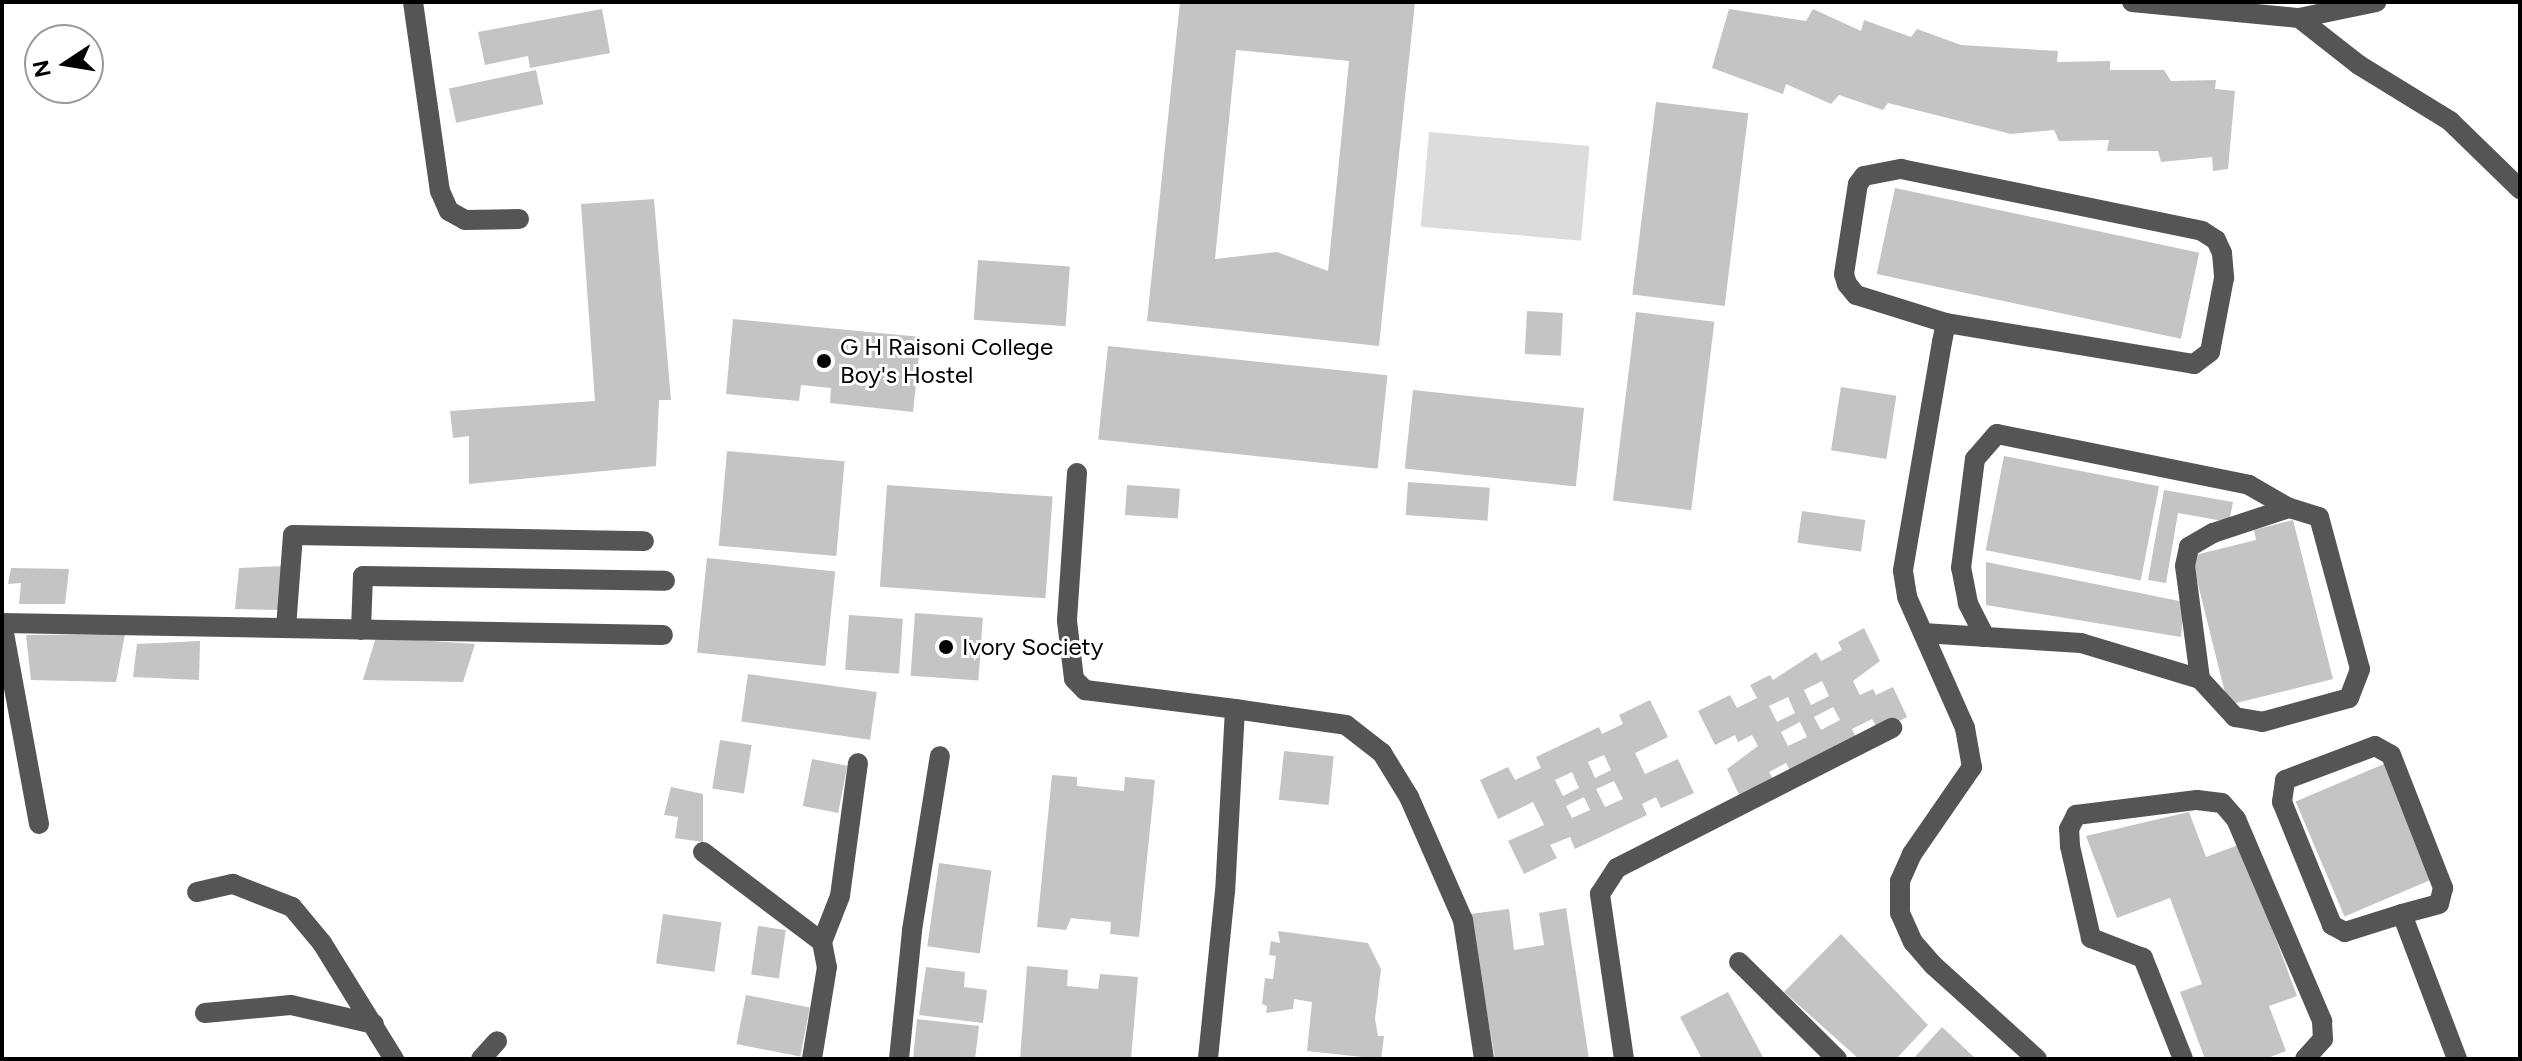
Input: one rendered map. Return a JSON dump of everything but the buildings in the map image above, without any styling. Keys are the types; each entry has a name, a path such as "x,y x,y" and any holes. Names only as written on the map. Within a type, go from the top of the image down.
{"street":[{"path":"413,2 440,191 449,211 465,220 519,219"},
{"path":"2132,2 2299,18 2376,2"},
{"path":"2299,18 2359,65 2450,121 2520,189"},
{"path":"1901,169 2202,231 2216,240 2222,253 2224,278 2210,352 2194,364 1946,323 1856,295 1847,284 1844,274 1858,184 1864,176 1901,169"},
{"path":"1946,323 1903,571 1923,633 1965,728 1972,767 1912,854 1900,881 1900,913 1913,942 1933,965 2037,1059"},
{"path":"1923,633 1985,637 2081,643 2200,679 2235,717 2262,722 2349,698 2360,669 2319,517 2289,508 2249,485 1997,434 1975,459 1961,568 1968,603 1985,637"},
{"path":"1077,473 1067,621 1074,679 1085,690 1346,725 1382,753 1409,797 1463,920 1484,1059"},
{"path":"2200,679 2185,566 2189,547 2213,533 2289,508"},
{"path":"286,628 293,535 644,541"},
{"path":"361,630 363,576 665,581"},
{"path":"39,824 6,662 2,623 663,635"},
{"path":"1208,1059 1225,891 1235,709"},
{"path":"1624,1059 1600,894 1617,868 1892,728"},
{"path":"2375,746 2391,755 2444,892 2439,904 2402,914 2345,932 2332,925 2282,802 2285,780 2375,746"},
{"path":"899,1059 912,930 940,756"},
{"path":"812,1059 827,967 822,942 840,896 858,763"},
{"path":"2183,1059 2143,958 2091,938 2070,846 2076,815 2197,800 2222,803 2236,819 2322,1021 2323,1039 2305,1059"},
{"path":"703,852 822,942"},
{"path":"197,892 233,884 292,907 322,943 394,1059"},
{"path":"2402,914 2457,1059"},
{"path":"1739,962 1837,1059"},
{"path":"205,1013 291,1005 374,1024"},
{"path":"481,1059 497,1041"}],"shaded area":[{"path":"1429,132 1589,146 1581,241 1421,227"}],"place":[{"name":"G H Raisoni College Boy's Hostel","path":"824,361"},
{"name":"Ivory Society","path":"946,647"}]}
